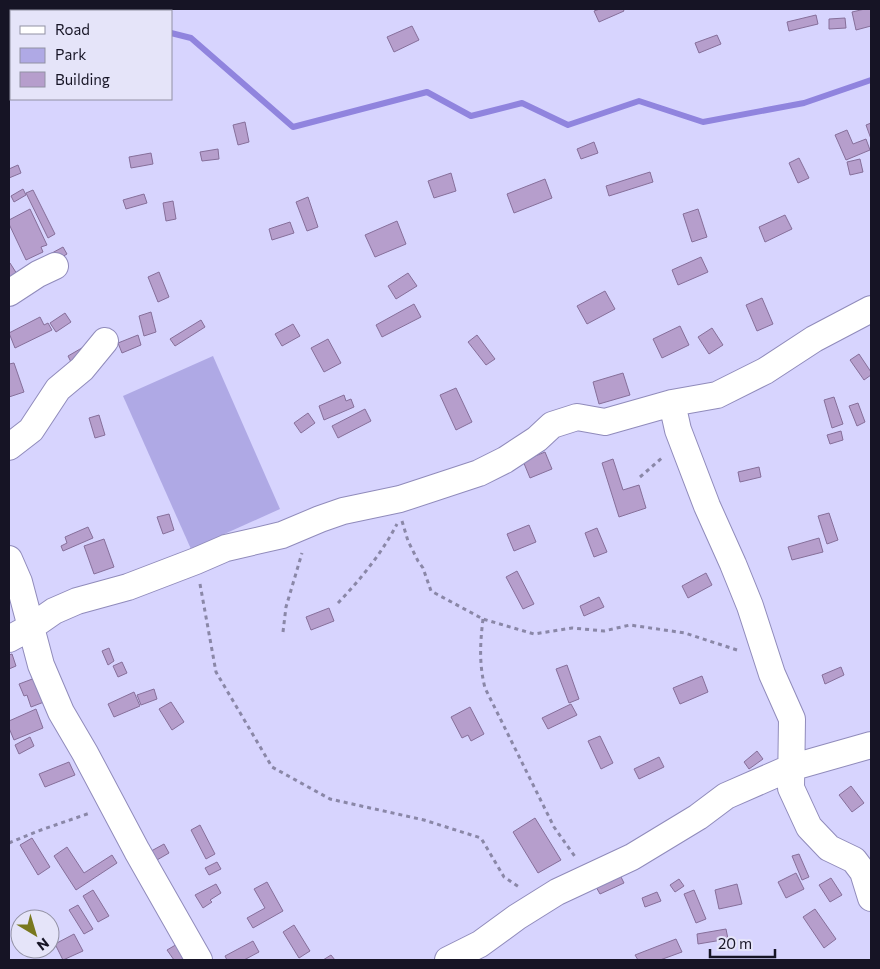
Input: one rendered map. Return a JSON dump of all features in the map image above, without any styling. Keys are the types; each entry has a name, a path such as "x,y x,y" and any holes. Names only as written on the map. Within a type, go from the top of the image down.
{"street":[{"path":"9,293 38,274 55,266"},
{"path":"20,633 54,611 77,601 128,587 226,548 282,535 343,511 400,498 479,473 505,460 537,439 552,425 577,417 604,422 672,403 717,395 765,371 814,339 871,309"},
{"path":"9,447 31,430 58,389 82,369 105,341"},
{"path":"672,403 678,430 707,506 750,606 772,674 792,719 791,788 809,827 829,848 854,860 863,872 871,898"},
{"path":"9,558 19,582 20,633 41,665 61,712 199,960"},
{"path":"448,960 480,944 517,916 557,892 640,852 698,817 726,796 790,768 871,745"}],"path":[{"path":"338,603 358,582 390,537 401,514 408,541 423,568 431,591 483,620 534,634 572,628 604,630 630,625 685,633 738,650 772,674"},
{"path":"283,632 286,607 302,551"},
{"path":"196,561 216,672 272,767 330,799 424,820 481,838 504,877 541,902"},
{"path":"483,620 480,647 481,669 485,688 554,827 580,862 600,872"},
{"path":"9,843 85,816 111,803"}],"green space":[{"path":"213,356 280,509 191,549 123,396"}],"building":[{"path":"600,9 623,9 624,11 599,22 594,11"},
{"path":"871,9 871,26 856,30 852,12"},
{"path":"816,15 818,24 789,31 787,22"},
{"path":"845,18 846,28 829,29 829,19"},
{"path":"412,26 419,40 394,52 387,37"},
{"path":"717,35 721,44 699,53 695,43"},
{"path":"245,122 249,142 238,145 233,125"},
{"path":"871,123 871,139 866,125"},
{"path":"847,130 853,144 866,139 870,150 846,160 835,135"},
{"path":"594,142 598,153 581,159 577,149"},
{"path":"218,149 219,159 202,161 200,152"},
{"path":"151,153 153,164 131,168 129,157"},
{"path":"799,158 809,178 798,183 789,163"},
{"path":"860,159 863,172 850,175 847,162"},
{"path":"18,165 21,173 9,178 9,169"},
{"path":"650,172 653,182 609,196 606,186"},
{"path":"451,173 456,191 434,198 428,181"},
{"path":"545,179 552,198 514,213 507,194"},
{"path":"23,189 26,195 14,202 11,196"},
{"path":"33,190 55,234 48,238 26,193"},
{"path":"144,194 147,203 126,209 123,200"},
{"path":"308,197 318,227 307,231 296,202"},
{"path":"173,201 176,219 166,221 163,203"},
{"path":"30,209 47,245 41,247 43,252 26,260 9,224 9,220"},
{"path":"698,209 707,237 692,242 683,214"},
{"path":"785,215 792,229 765,242 759,227"},
{"path":"397,221 406,244 375,257 365,235"},
{"path":"290,222 294,233 272,240 269,229"},
{"path":"63,247 67,254 45,267 41,259"},
{"path":"701,257 708,272 678,285 672,270"},
{"path":"9,264 17,274 9,279"},
{"path":"159,272 169,297 158,302 148,277"},
{"path":"408,273 417,286 396,299 388,286"},
{"path":"605,291 615,309 587,324 577,306"},
{"path":"762,298 773,324 757,331 746,305"},
{"path":"414,304 421,317 382,337 376,325"},
{"path":"151,312 156,332 144,336 139,316"},
{"path":"65,313 71,322 56,332 50,323"},
{"path":"40,317 44,325 48,323 52,330 15,348 9,333"},
{"path":"201,320 205,327 175,346 170,339"},
{"path":"293,324 300,336 282,346 275,334"},
{"path":"680,326 689,345 662,358 653,339"},
{"path":"712,328 723,345 709,354 698,337"},
{"path":"138,335 141,345 122,353 118,343"},
{"path":"477,335 495,359 486,365 468,342"},
{"path":"328,339 341,363 324,372 311,348"},
{"path":"87,345 72,364 68,356"},
{"path":"859,354 871,372 871,375 864,380 850,360"},
{"path":"14,363 24,392 9,397 9,364"},
{"path":"623,373 630,395 599,404 593,382"},
{"path":"456,388 472,422 456,430 440,395"},
{"path":"344,395 346,401 351,399 354,407 324,420 319,406"},
{"path":"834,397 843,424 832,428 824,400"},
{"path":"858,403 865,422 857,426 849,406"},
{"path":"365,409 371,421 338,438 332,426"},
{"path":"308,413 315,423 301,433 294,423"},
{"path":"99,415 105,435 95,438 89,418"},
{"path":"841,431 843,440 830,444 827,435"},
{"path":"545,452 552,469 530,478 523,461"},
{"path":"613,459 623,490 639,485 646,508 619,517 602,463"},
{"path":"759,467 761,477 740,482 738,472"},
{"path":"829,513 838,540 827,544 818,516"},
{"path":"169,514 174,530 163,534 157,517"},
{"path":"529,525 536,542 514,551 507,534"},
{"path":"88,527 93,538 63,551 61,546 67,543 65,537"},
{"path":"597,528 607,552 594,557 585,533"},
{"path":"819,538 823,552 792,560 788,547"},
{"path":"104,539 114,567 94,574 84,546"},
{"path":"517,571 534,604 523,609 506,577"},
{"path":"706,573 712,585 688,598 682,586"},
{"path":"599,597 604,607 584,616 580,606"},
{"path":"329,608 334,621 311,630 306,617"},
{"path":"109,648 114,661 108,665 102,651"},
{"path":"12,654 16,666 9,669 9,655"},
{"path":"122,662 127,673 118,677 113,666"},
{"path":"567,665 579,699 569,703 556,669"},
{"path":"841,667 844,675 825,684 822,675"},
{"path":"702,676 708,692 680,704 673,688"},
{"path":"35,678 44,702 31,707 27,695 24,696 19,684"},
{"path":"154,689 157,699 141,705 137,695"},
{"path":"134,692 140,706 114,717 108,704"},
{"path":"171,702 184,722 172,730 159,709"},
{"path":"571,704 577,715 548,729 542,718"},
{"path":"470,707 484,734 471,741 468,735 462,738 451,717"},
{"path":"36,709 43,728 14,740 9,728 9,721"},
{"path":"600,736 613,763 601,769 588,741"},
{"path":"30,737 34,746 19,754 15,745"},
{"path":"757,751 763,759 749,769 744,762"},
{"path":"659,757 664,767 639,779 634,769"},
{"path":"69,762 75,775 45,787 39,774"},
{"path":"851,786 864,803 852,812 839,795"},
{"path":"535,818 561,860 538,873 513,832"},
{"path":"200,825 215,854 206,859 191,830"},
{"path":"32,838 50,867 38,875 20,845"},
{"path":"164,844 169,853 150,864 144,855"},
{"path":"67,847 84,873 112,855 117,863 76,890 54,856"},
{"path":"799,854 809,877 802,880 792,856"},
{"path":"217,862 221,869 209,875 205,868"},
{"path":"619,873 624,883 600,894 595,885"},
{"path":"796,873 804,889 786,898 778,882"},
{"path":"831,878 842,895 830,902 819,885"},
{"path":"679,879 684,886 675,892 670,885"},
{"path":"267,882 283,911 253,928 247,918 265,908 254,889"},
{"path":"216,884 221,893 210,900 212,902 203,908 195,895"},
{"path":"737,884 742,904 719,909 715,890"},
{"path":"93,890 109,916 98,922 83,896"},
{"path":"694,890 706,919 696,923 684,894"},
{"path":"657,892 661,901 645,907 642,898"},
{"path":"78,905 93,929 84,934 69,910"},
{"path":"815,909 836,939 824,948 803,917"},
{"path":"294,925 310,951 299,958 283,932"},
{"path":"726,929 728,939 698,944 697,934"},
{"path":"74,934 83,951 63,960 60,954 60,941"},
{"path":"676,939 682,952 660,960 638,960 635,955"},
{"path":"253,941 259,952 244,960 227,960 225,956"},
{"path":"179,943 190,960 174,960 167,950"},
{"path":"331,955 335,960 323,960"}],"waterway":[{"path":"172,33 191,38 293,127 427,92 471,116 522,103 568,125 639,101 703,122 804,103 871,80"}]}
